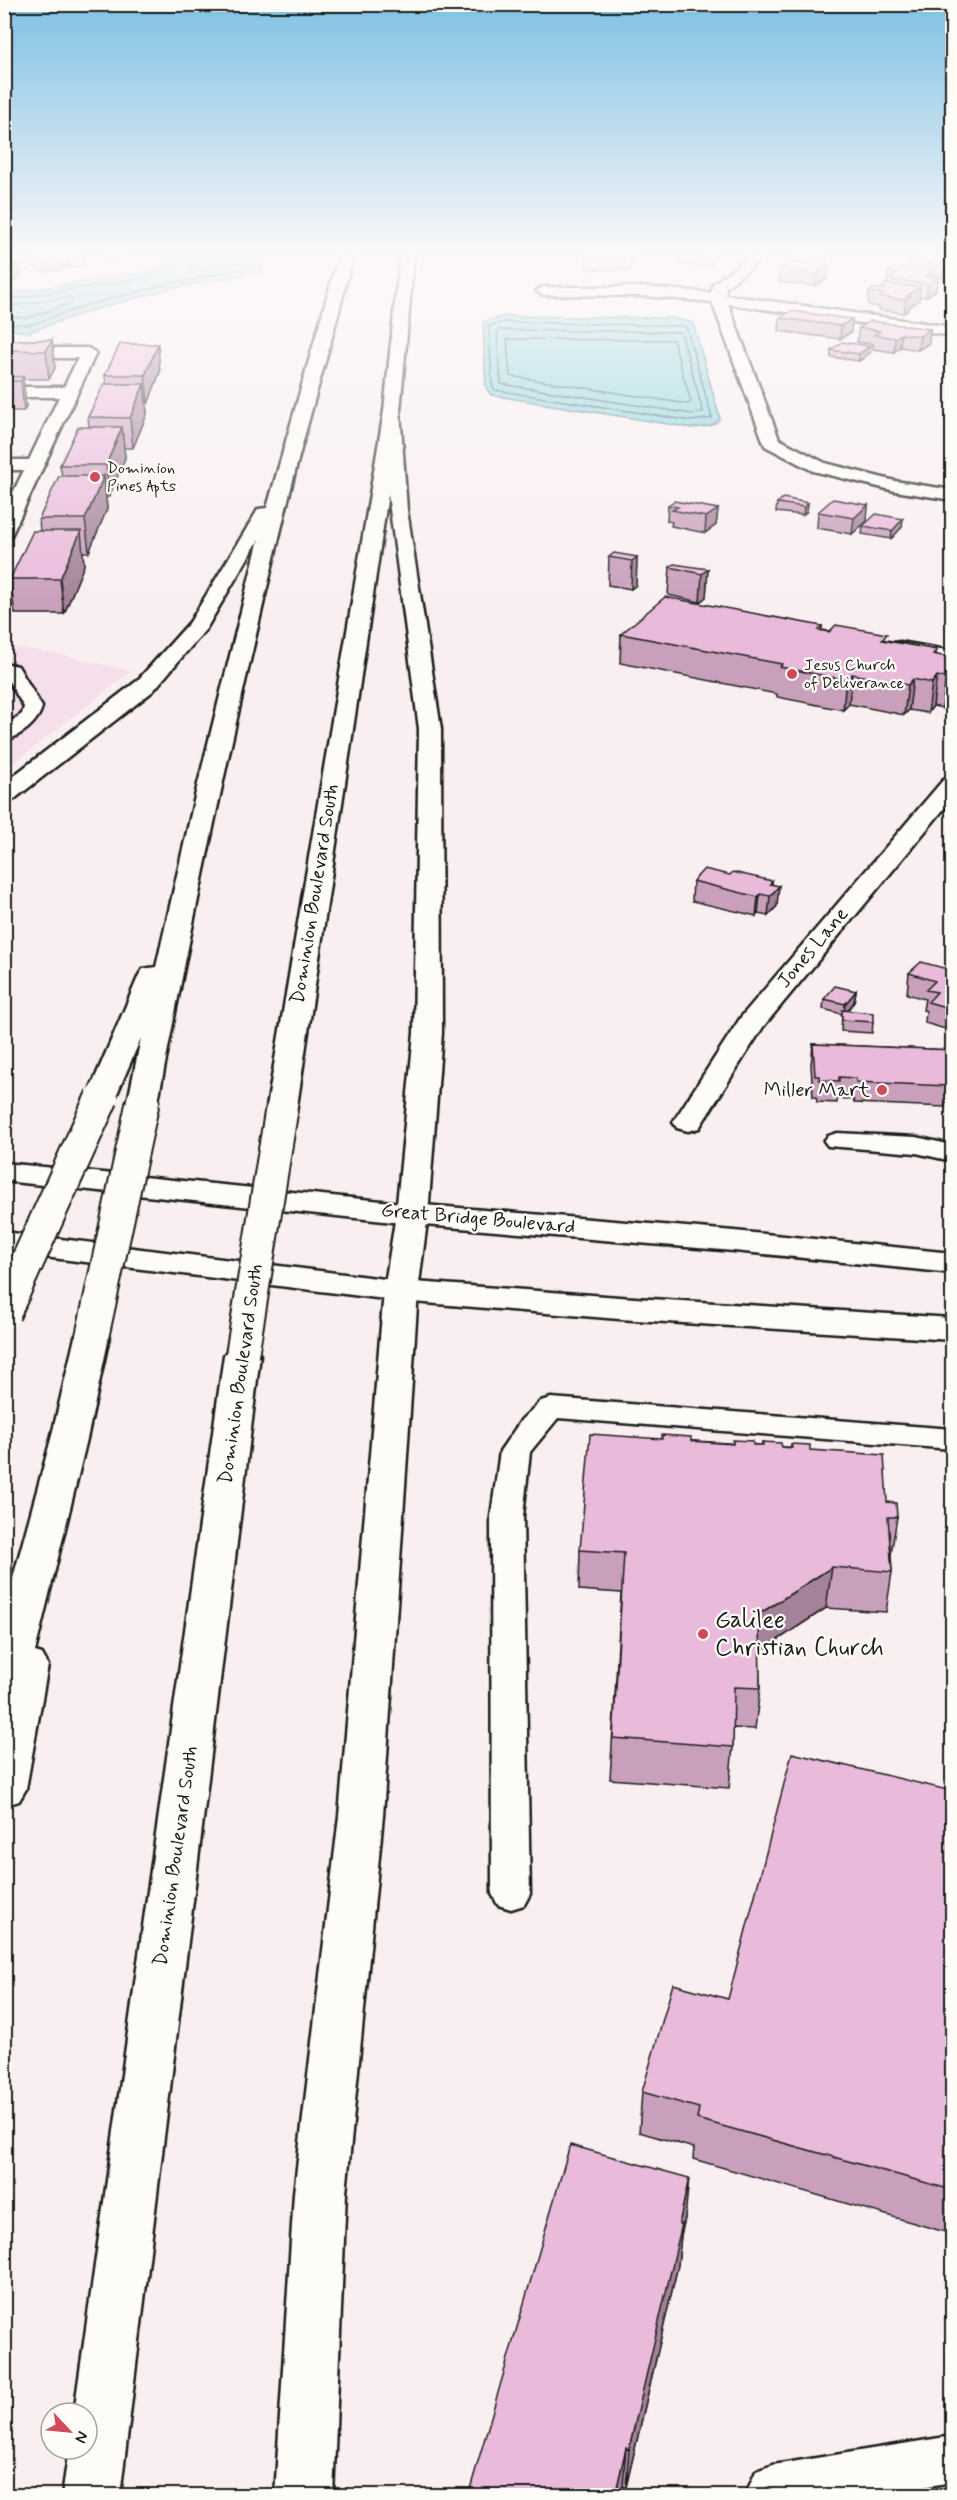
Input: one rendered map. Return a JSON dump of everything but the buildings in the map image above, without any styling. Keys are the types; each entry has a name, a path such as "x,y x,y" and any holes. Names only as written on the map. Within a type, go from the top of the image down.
{"main road":[{"path":"4,532 79,372"},
{"path":"4,1691 69,1439 92,1338 180,913 282,483 315,372"},
{"name":"Dominion Boulevard South","path":"91,2496 242,1355 392,411 395,372"},
{"path":"745,372 771,442 819,467 895,486 952,495"},
{"path":"4,392 70,392"},
{"path":"304,2496 320,2193 361,1816 401,1291 412,1214 428,1033 430,729 398,510 392,411"},
{"path":"4,465 37,465"},
{"path":"4,795 145,686 199,625 282,483"},
{"name":"Jones Lane","path":"688,1122 751,1023 952,784"},
{"path":"4,1313 102,1097 180,913"},
{"name":"Great Bridge Boulevard","path":"4,1172 412,1214 734,1241 952,1263"},
{"path":"4,1242 401,1291 619,1308 952,1329"},
{"path":"4,1789 69,1439"}],"lane":[{"path":"883,644 952,656"},
{"path":"4,668 12,670 33,707 30,717 4,735"},
{"path":"837,1141 916,1145 952,1153"},
{"path":"511,1894 507,1516 515,1451 545,1414 551,1408 952,1439"},
{"path":"768,2496 773,2488 952,2459"}],"shaded area":[{"path":"5,646 59,654 131,671 5,770"}],"water":[{"path":"485,372 707,372 720,418 711,425 692,428 491,395 486,388"}],"place":[{"name":"Dominion Pines Apts","path":"95,477"},
{"name":"Jesus Church of Deliverance","path":"792,674"},
{"name":"Miller Mart","path":"882,1090"},
{"name":"Galilee Christian Church","path":"703,1634"}]}
